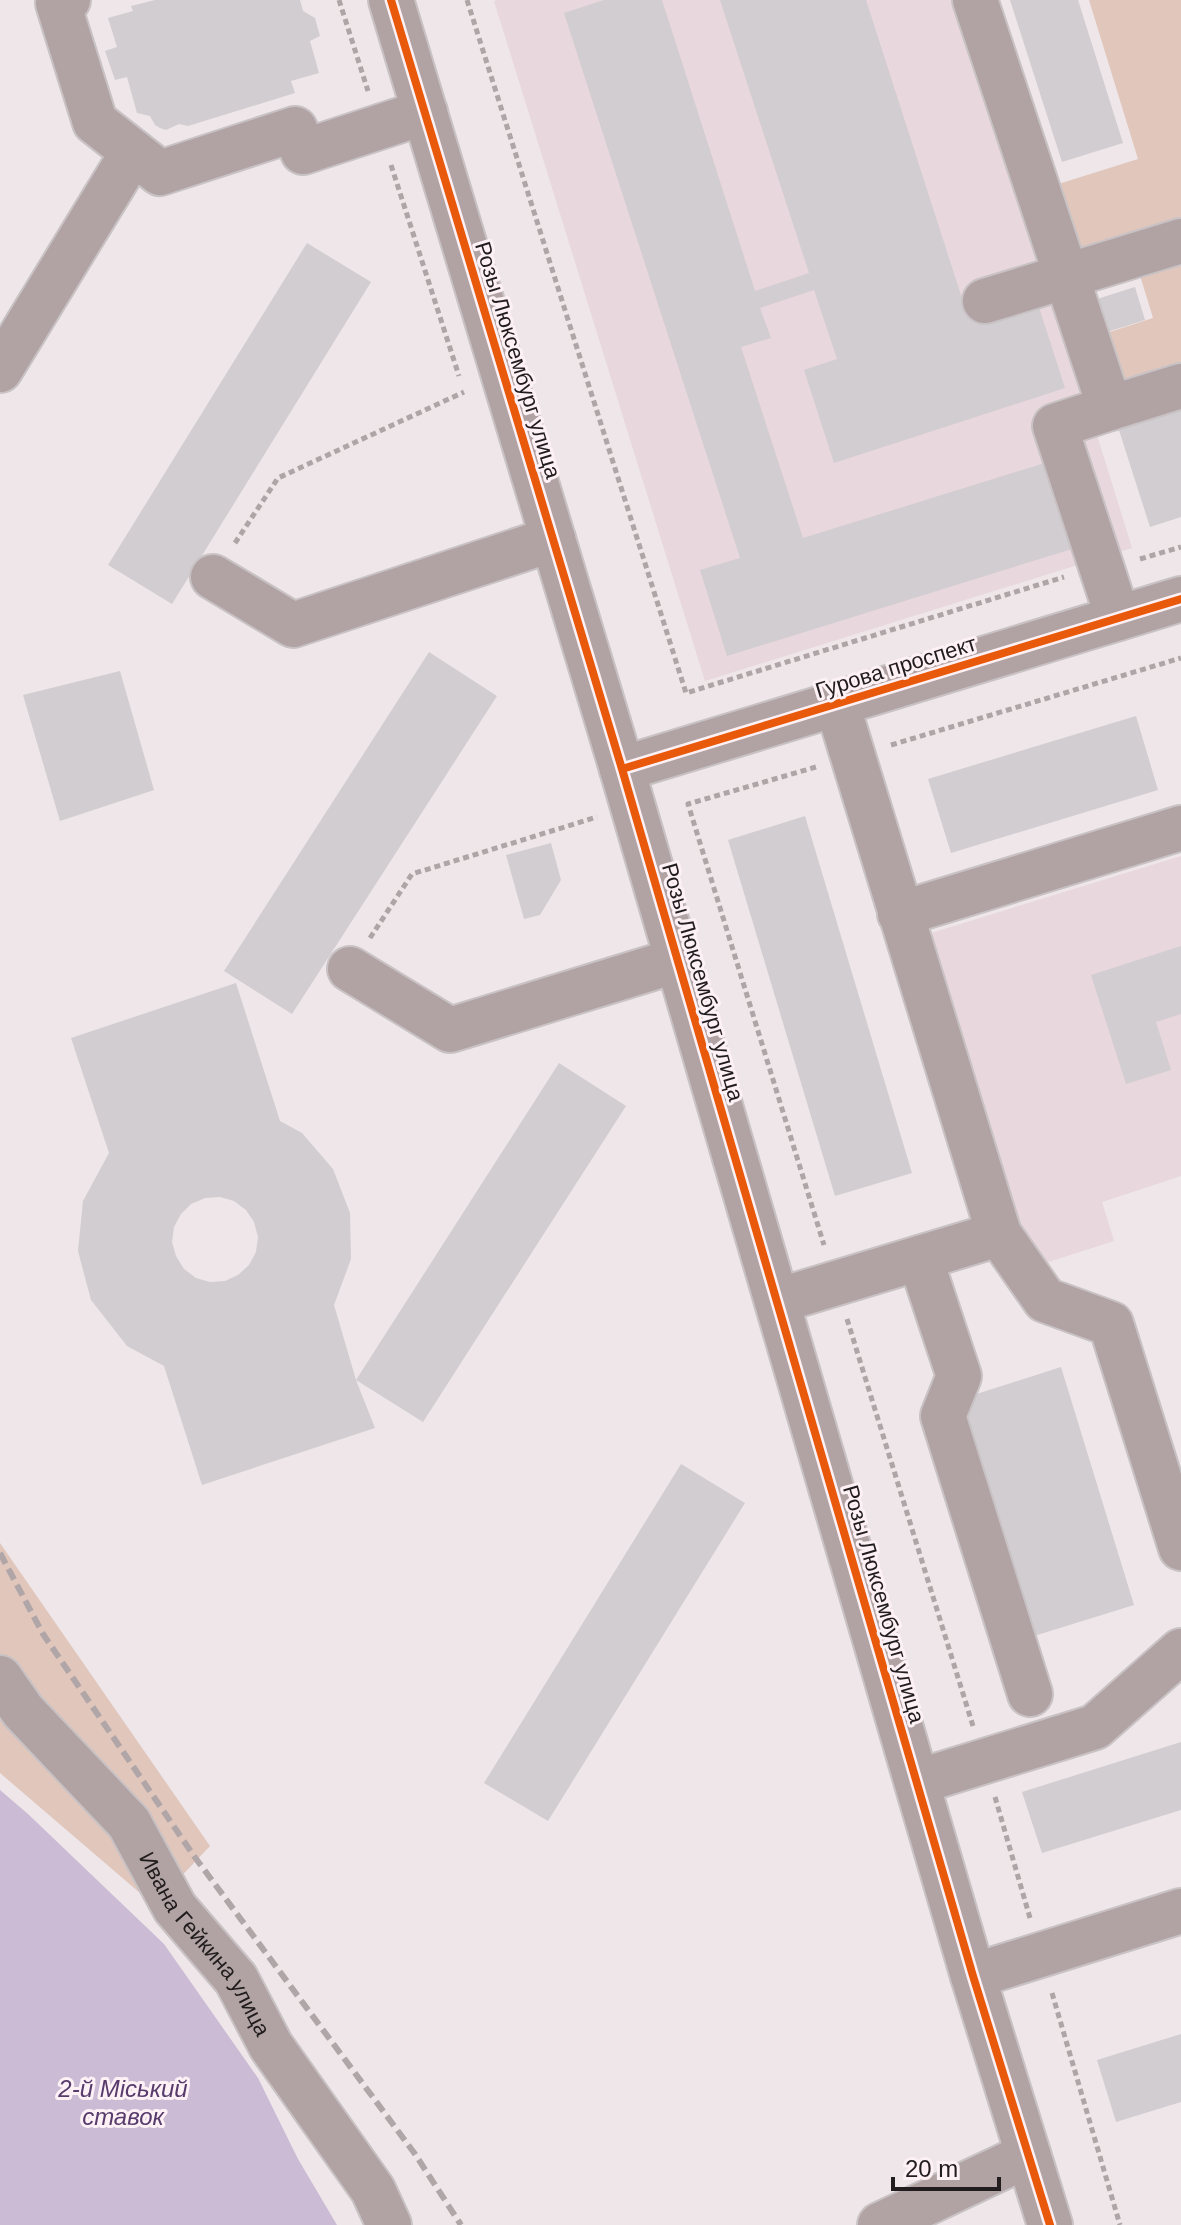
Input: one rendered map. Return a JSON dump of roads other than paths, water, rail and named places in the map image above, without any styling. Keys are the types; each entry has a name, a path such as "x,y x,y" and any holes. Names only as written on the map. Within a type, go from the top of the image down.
{"street":[{"path":"68,0 58,3 95,122 160,173 295,129 303,152 425,112"},
{"name":"Розы Люксембург улица","path":"391,0 622,769 973,1976 1050,2225"},
{"path":"975,0 1110,408"},
{"path":"0,370 133,152"},
{"path":"985,301 1181,241"},
{"path":"1118,618 1055,426 1181,386"},
{"path":"213,577 293,625 553,539"},
{"name":"Гурова проспект","path":"622,769 1181,599"},
{"path":"837,704 999,1234 1045,1300 1111,1324 1181,1548"},
{"path":"900,914 1181,828"},
{"path":"350,969 450,1030 678,960"},
{"path":"777,1301 999,1234"},
{"path":"920,1258 959,1376 943,1416 1030,1694"},
{"path":"917,1782 1095,1727 1181,1651"},
{"name":"Ивана Гейкина улица","path":"0,1678 23,1711 129,1823 175,1908 236,1979 271,2046 373,2190 389,2225"},
{"path":"973,1976 1181,1911"},
{"path":"880,2225 1028,2155"}],"water":[{"name":"2-й Міський ставок","path":"0,1790 164,1944 258,2078 298,2159 337,2225 0,2225"}],"railway":[{"path":"0,1553 43,1634 194,1856 415,2154 461,2225"}]}
